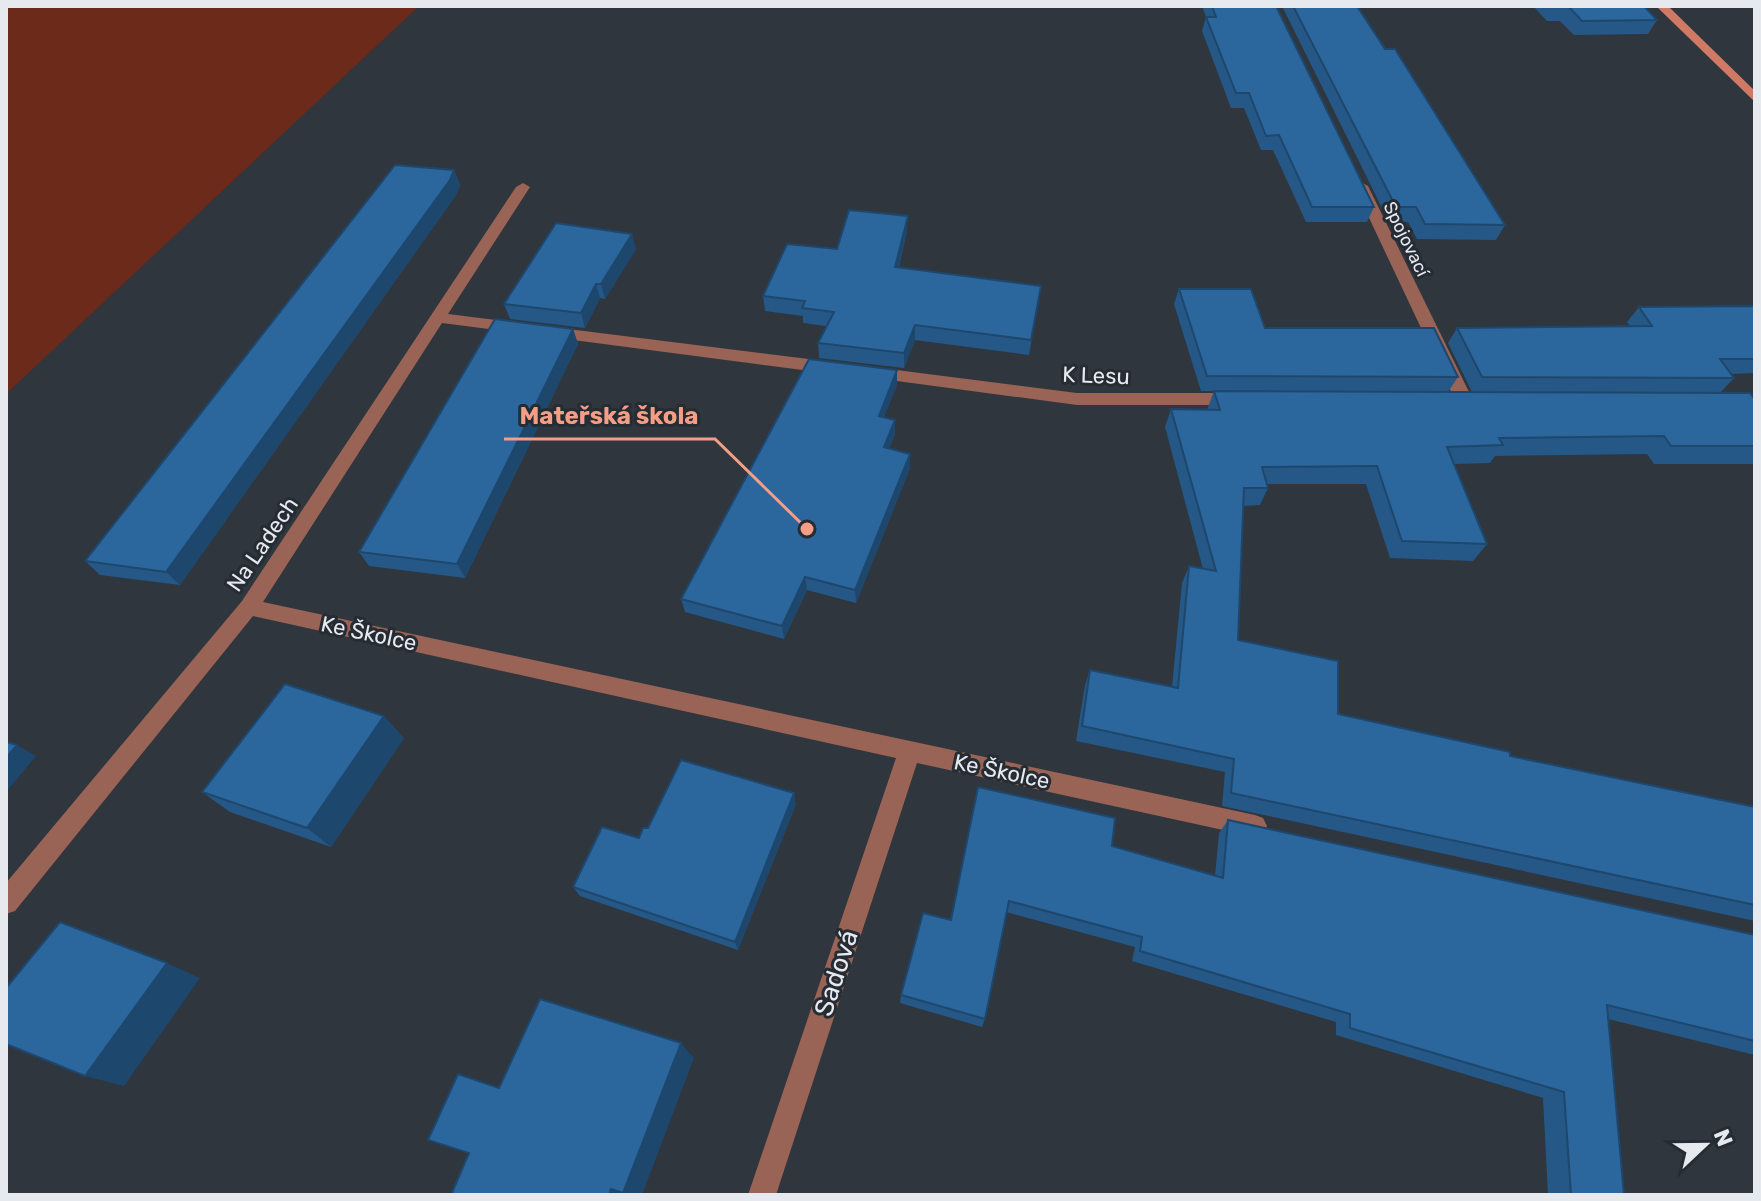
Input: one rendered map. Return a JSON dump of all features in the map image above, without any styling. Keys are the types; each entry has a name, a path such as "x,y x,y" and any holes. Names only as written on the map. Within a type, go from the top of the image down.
{"street":[{"path":"1662,6 1755,98"},
{"name":"Spojovací","path":"1355,175 1464,400"},
{"name":"Na Ladech","path":"6,902 249,607 523,187"},
{"name":"K Lesu","path":"440,318 1077,399 1247,400"},
{"name":"Ke Školce","path":"249,607 1279,831"},
{"name":"Sadová","path":"762,1195 910,750"}],"shaded area":[{"path":"6,6 419,6 6,394"}],"building":[{"path":"1212,6 1276,6 1374,207 1312,207 1279,135 1266,136 1249,93 1236,93 1206,17 1216,17"},
{"path":"1293,6 1357,6 1385,49 1395,49 1505,225 1425,224 1416,207 1396,207"},
{"path":"1568,6 1644,6 1657,20 1582,21"},
{"path":"395,165 454,170 450,180 166,572 85,561"},
{"path":"849,210 908,216 895,267 1041,286 1031,340 915,325 904,353 818,343 834,312 802,308 805,301 763,296 787,244 837,249"},
{"path":"556,223 632,234 601,284 596,284 581,313 504,304"},
{"path":"1179,289 1251,289 1265,328 1434,328 1458,377 1207,376"},
{"path":"1753,306 1755,359 1720,359 1734,378 1482,377 1457,328 1652,326 1639,307"},
{"path":"495,319 573,329 457,564 359,552"},
{"path":"809,359 897,370 879,416 895,420 884,447 910,454 855,590 805,577 782,626 681,599"},
{"path":"1214,391 1750,393 1755,400 1755,446 1671,446 1664,436 1499,438 1503,445 1447,447 1487,544 1402,541 1377,466 1262,467 1268,488 1244,488 1238,640 1338,661 1338,714 1510,752 1510,756 1755,807 1755,905 1231,793 1234,759 1082,726 1090,670 1178,688 1189,566 1216,571 1171,409 1220,410"},
{"path":"285,684 384,716 307,828 202,792"},
{"path":"6,742 17,745 6,758"},
{"path":"681,760 794,793 735,942 573,887 602,827 639,838 643,828 648,828"},
{"path":"978,787 1115,818 1112,846 1223,878 1228,820 1755,935 1755,1041 1607,1005 1624,1195 1571,1195 1564,1092 1350,1028 1350,1014 1140,951 1142,937 1009,901 985,1019 901,995 923,913 951,920"},
{"path":"60,922 167,963 85,1076 6,1044 6,988"},
{"path":"540,999 681,1043 623,1193 611,1189 609,1195 451,1195 469,1153 428,1140 458,1074 499,1088"}],"place":[{"name":"Mateřská škola","path":"807,529"}]}
